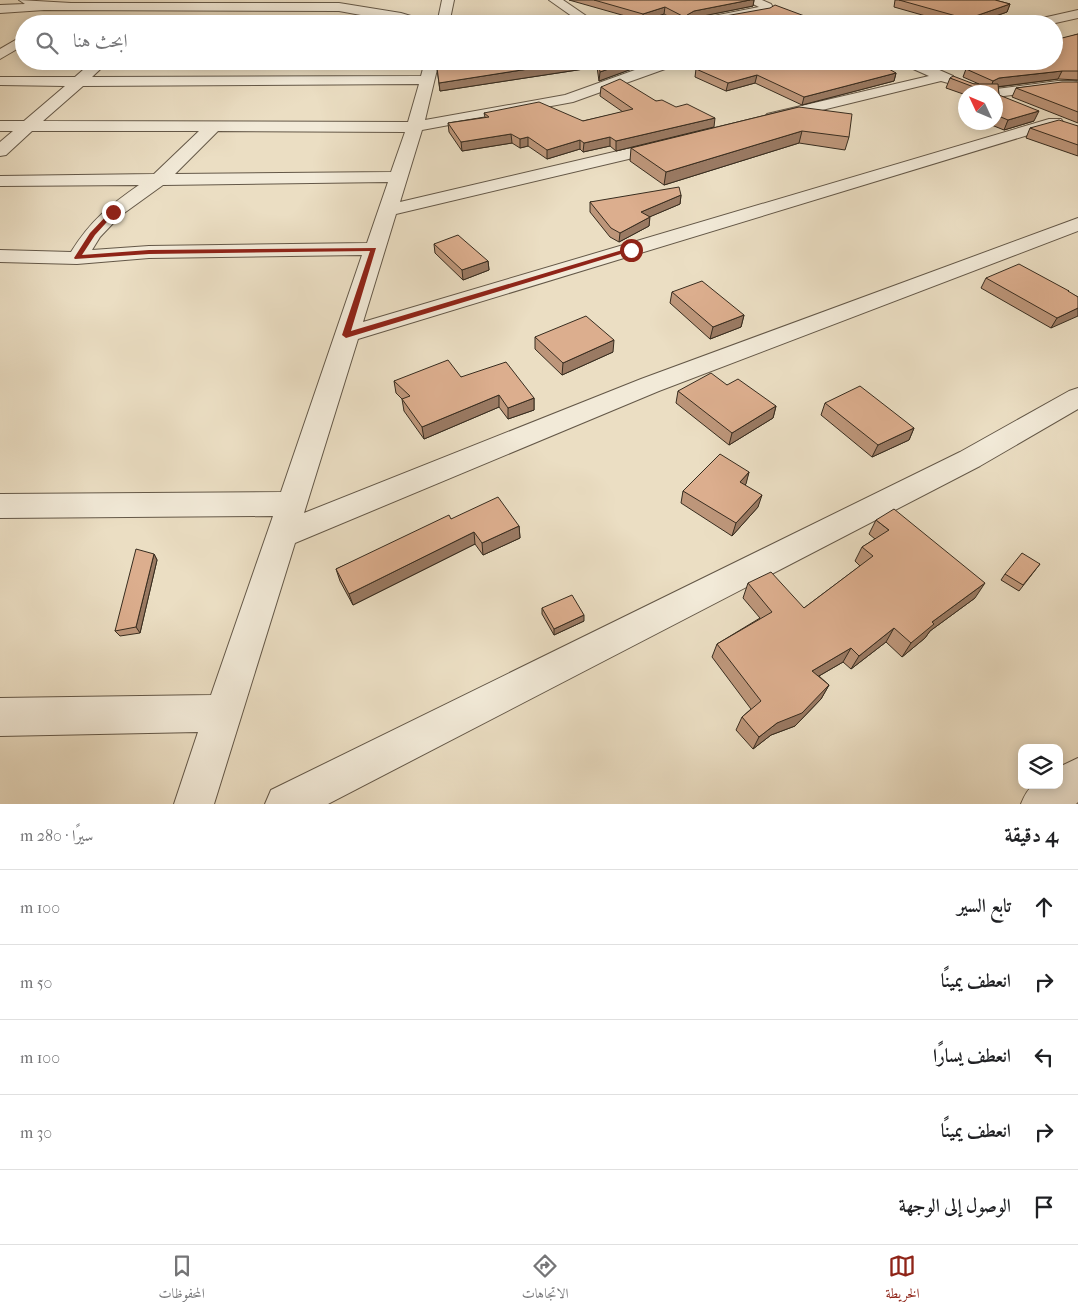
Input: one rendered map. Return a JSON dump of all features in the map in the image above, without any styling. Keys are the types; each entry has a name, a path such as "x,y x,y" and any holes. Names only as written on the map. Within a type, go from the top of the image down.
{"street":[{"path":"25,0 44,6"},
{"path":"445,15 448,0"},
{"path":"555,0 578,15"},
{"path":"735,15 768,8 751,0"},
{"path":"0,9 44,6 71,7 177,3 347,8 394,15"},
{"path":"160,15 177,3"},
{"path":"272,15 287,6"},
{"path":"59,15 71,7"},
{"path":"1063,17 1078,14"},
{"path":"0,46 15,44"},
{"path":"0,55 15,46"},
{"path":"0,151 92,70"},
{"path":"0,81 79,82 430,70 420,111 413,126 194,804"},
{"path":"0,126 413,126 568,99 649,70"},
{"path":"928,70 958,83"},
{"path":"761,120 942,76"},
{"path":"1003,92 1058,85 1078,85"},
{"path":"1003,101 1012,105"},
{"path":"346,335 1063,125 1030,112"},
{"path":"77,258 92,234 113,212 159,179 214,126"},
{"path":"386,212 685,140"},
{"path":"0,180 397,177"},
{"path":"0,201 21,180"},
{"path":"281,535 650,385 1078,224"},
{"path":"0,256 77,258 149,252 374,249"},
{"path":"285,804 970,459 1078,397"},
{"path":"0,506 291,504"},
{"path":"0,717 223,714"},
{"path":"1041,804 1078,778"}],"building":[{"path":"594,0 750,0 694,11 687,15 681,15 665,7 643,14"},
{"path":"899,0 995,0 1010,4 978,15 953,15"},
{"path":"775,5 802,15 731,15 770,8"},
{"path":"1078,34 1078,71 999,78 993,81 968,70 1063,70 1063,38"},
{"path":"437,70 522,70 439,83"},
{"path":"698,70 891,70 896,73 804,97 757,75 728,83"},
{"path":"953,76 974,84 998,85 968,85 950,78"},
{"path":"620,79 656,101 662,100 676,107 687,104 715,118 616,141 610,137 584,143 580,140 547,150 528,137 520,139 511,134 461,142 448,123 489,117 484,113 539,102 583,121 633,109 601,87"},
{"path":"1062,82 1078,82 1078,112 1016,88"},
{"path":"1003,97 1039,111 1008,120 1003,118"},
{"path":"799,107 852,114 849,137 802,131 666,172 631,148"},
{"path":"1059,120 1078,126 1078,145 1030,128"},
{"path":"679,187 681,195 641,212 650,217 620,233 611,228 590,202"},
{"path":"458,235 488,261 462,270 434,244"},
{"path":"1019,264 1078,297 1078,308 1057,318 986,278"},
{"path":"702,281 744,315 713,327 672,292"},
{"path":"586,316 614,340 563,363 535,337"},
{"path":"448,360 461,377 506,362 534,398 508,408 499,395 422,427 402,399 410,396 394,381"},
{"path":"711,373 727,385 738,379 776,406 732,433 678,391"},
{"path":"860,386 914,428 878,445 825,403"},
{"path":"720,454 749,472 740,482 762,495 736,523 683,491"},
{"path":"498,497 519,526 482,543 474,532 349,594 336,569 449,515 451,519"},
{"path":"894,509 985,583 932,622 934,624 911,643 894,628 859,656 851,648 812,671 829,685 802,713 777,723 759,737 742,717 761,701 717,644 772,612 748,583 771,572 804,608 873,556 862,547 889,530 876,520"},
{"path":"136,549 154,554 136,627 115,631"},
{"path":"1022,553 1040,564 1023,585 1005,574"},
{"path":"572,595 584,615 554,629 542,608"}],"route":[{"path":"113,212 92,234 77,258 149,252 374,249 346,335 631,250"}]}
